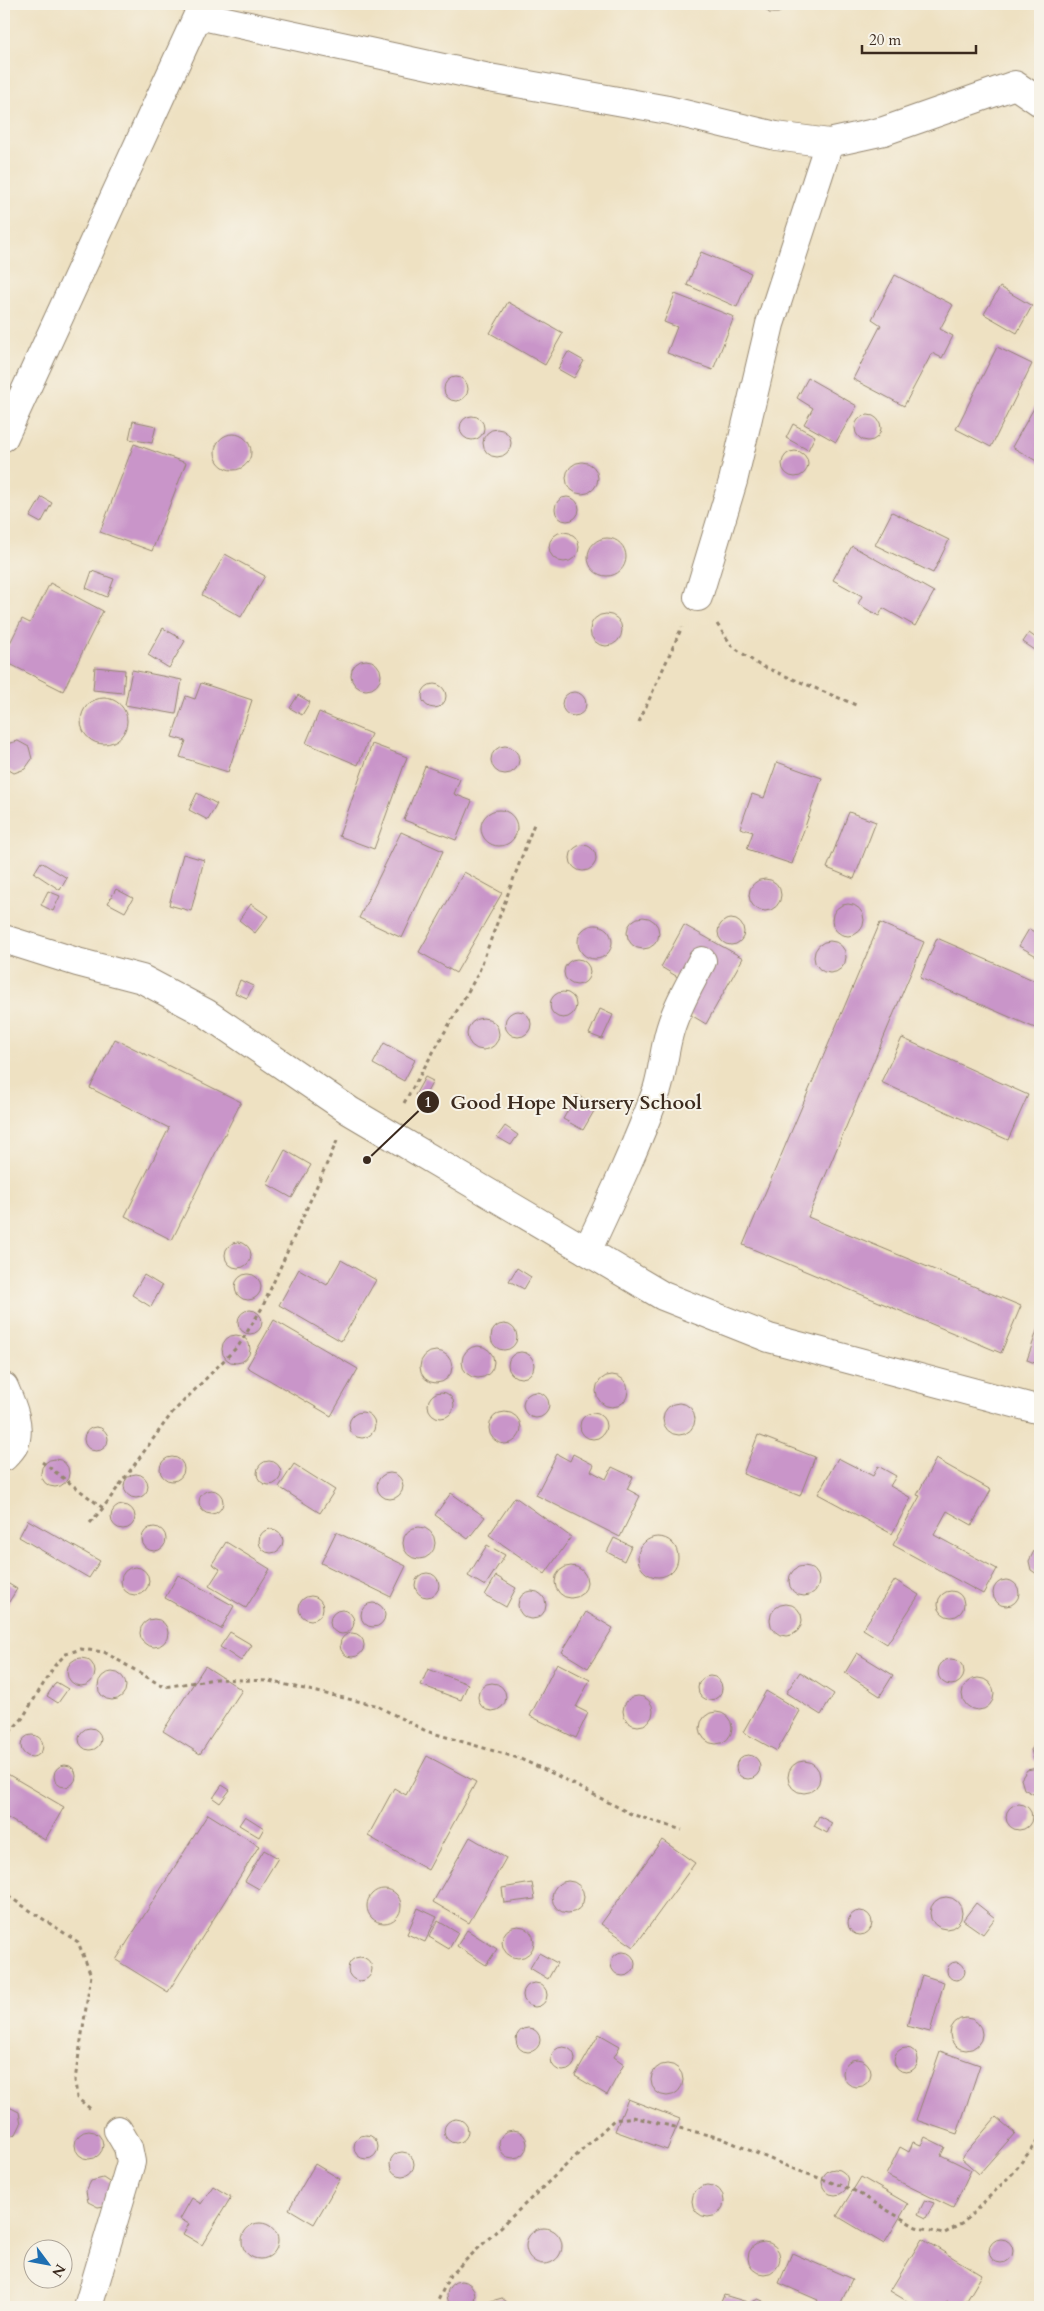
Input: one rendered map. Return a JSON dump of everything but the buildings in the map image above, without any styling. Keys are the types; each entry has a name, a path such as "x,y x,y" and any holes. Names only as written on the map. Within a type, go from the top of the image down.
{"street":[{"path":"4,437 200,9 489,78 668,110 776,136 829,143 884,131 1028,82 1040,102"},
{"path":"698,597 733,481 770,324 829,143"},
{"path":"4,938 77,962 142,979 206,1013 350,1110 664,1296 769,1338 1040,1410"},
{"path":"587,1251 618,1185 647,1114 662,1073 670,1031 678,1007 702,961"},
{"path":"4,1387 15,1414 16,1430 9,1451"},
{"path":"88,2307 131,2162 128,2147 118,2130"}],"path":[{"path":"639,722 676,638 698,597 732,646 759,665 856,705"},
{"path":"387,1132 478,974 534,824"},
{"path":"90,1523 103,1508 172,1412 239,1345 262,1308 350,1110"},
{"path":"9,1451 60,1474 103,1508"},
{"path":"4,1738 22,1719 55,1665 66,1654 81,1649 104,1652 164,1687 215,1679 269,1681 374,1705 426,1731 518,1758 554,1774 631,1814 682,1830"},
{"path":"4,1889 11,1898 78,1942 91,1974 75,2080 78,2098 118,2130"},
{"path":"435,2307 450,2274 614,2120 633,2117 721,2138 791,2168 853,2190 916,2227 943,2234 963,2223 1014,2173 1040,2138"}],"place":[{"name":"Good Hope Nursery School","path":"367,1160"}]}
